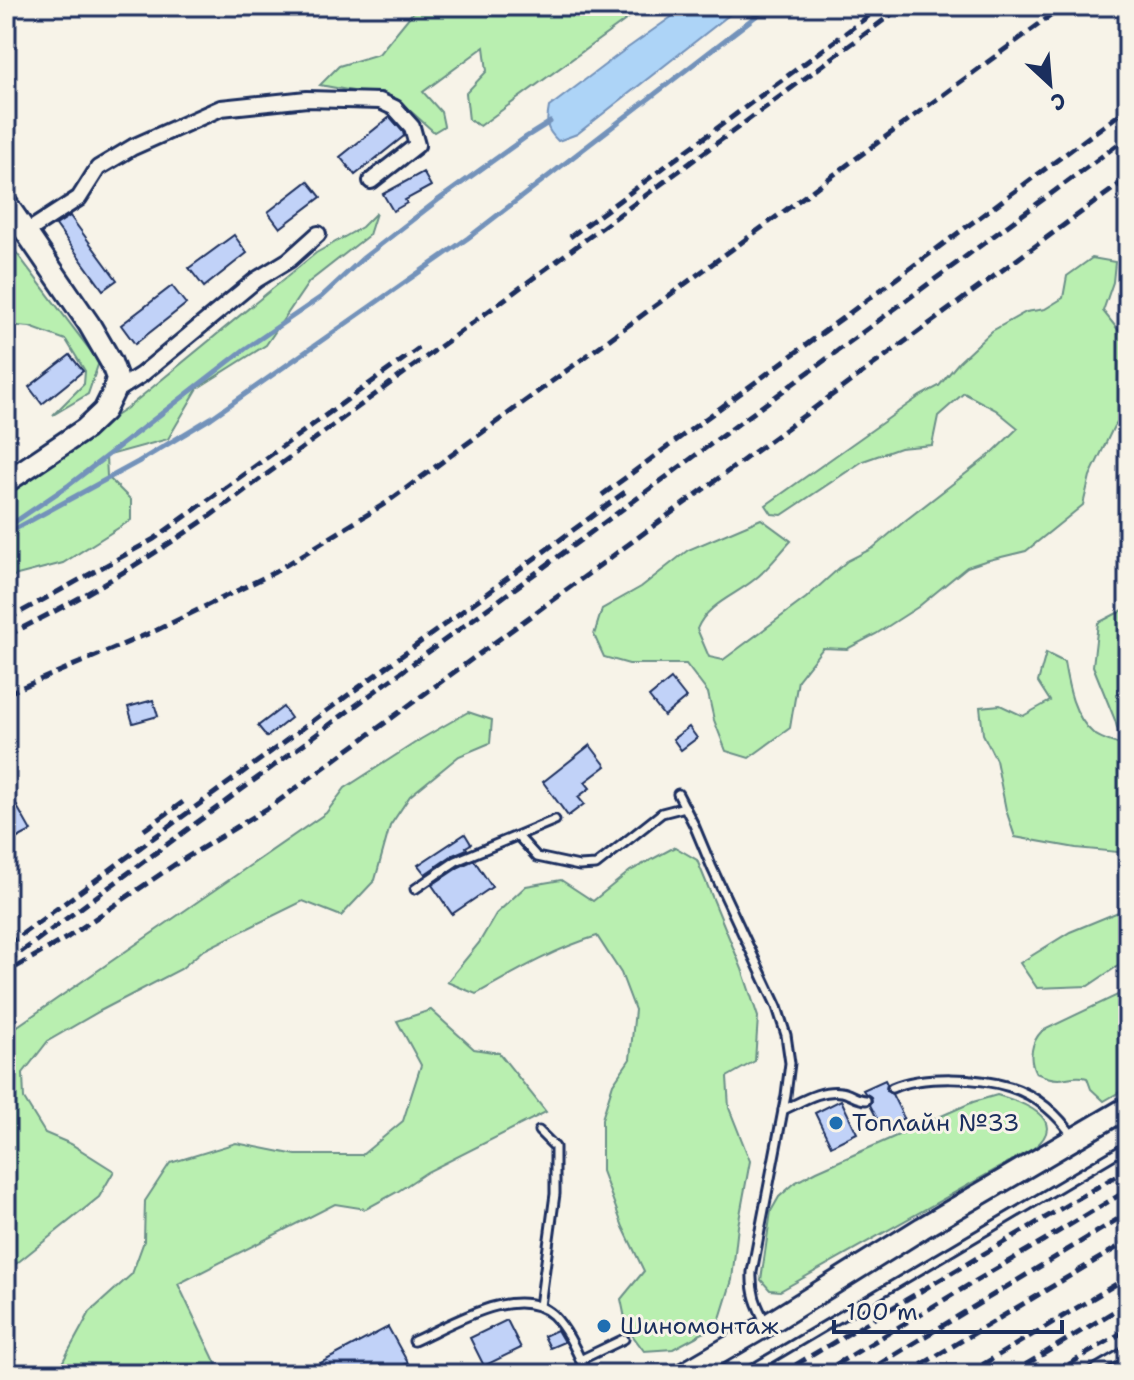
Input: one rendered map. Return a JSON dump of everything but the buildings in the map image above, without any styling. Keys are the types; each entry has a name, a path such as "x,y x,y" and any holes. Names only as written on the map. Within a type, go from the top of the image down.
{"main road":[{"path":"6,203 89,324 117,378 104,411 85,429 6,482"},
{"path":"683,1374 1128,1107"}],"street":[{"path":"25,233 79,198 98,168 133,147 221,108 307,99 380,101 395,108 412,127 417,145 371,181"},
{"path":"113,393 141,375 256,280 289,260 318,234"}],"lane":[{"path":"678,794 777,1007 786,1035 790,1063 752,1272 751,1288 755,1303 767,1325"},
{"path":"518,836 537,857 579,866 596,865 662,813 685,807"},
{"path":"415,889 456,861 555,820"},
{"path":"892,1088 927,1079 1011,1087 1054,1113 1074,1139"},
{"path":"783,1110 829,1091 845,1092 859,1100 866,1100"},
{"path":"539,1131 555,1147 555,1194 540,1306"},
{"path":"744,1374 1128,1146"},
{"path":"414,1341 488,1307 516,1302 540,1306 553,1315 563,1328 587,1374"},
{"path":"580,1360 624,1339"},
{"path":"1087,1374 1128,1350"}],"green space":[{"path":"418,6 434,9 436,6 645,6 480,126 469,120 466,93 487,71 484,47 423,92 441,112 444,126 434,132 397,99 320,85 339,66 379,54"},
{"path":"376,213 369,235 309,282 266,345 198,388 168,439 106,456 107,476 131,500 131,520 63,563 6,578 6,489 126,409 316,253 362,227"},
{"path":"6,239 99,362 88,394 53,415 84,384 85,371 66,340 30,327 6,325"},
{"path":"1092,258 1115,262 1113,282 1103,311 1128,342 1128,409 1114,426 1090,476 1083,505 1026,551 967,567 918,607 876,634 847,649 823,648 798,680 790,728 749,758 726,751 708,693 686,664 629,664 604,657 594,635 602,609 641,587 688,550 761,519 791,541 760,575 715,606 702,620 697,629 709,657 723,660 806,598 847,561 873,548 991,454 1018,428 996,410 964,393 938,416 932,445 900,448 863,461 782,515 772,514 766,505 920,396 939,386 992,331 1026,312 1045,309 1063,298 1067,276"},
{"path":"1127,608 1128,853 1015,837 996,760 983,734 980,707 1000,705 1023,716 1050,701 1038,682 1046,653 1064,662 1072,700 1086,726 1099,737 1122,746 1093,666 1098,623"},
{"path":"468,712 492,720 490,743 459,756 410,796 390,826 375,880 341,916 303,901 202,951 181,969 48,1041 23,1073 24,1099 45,1133 71,1144 114,1171 99,1197 6,1272 6,1034 326,813 345,788"},
{"path":"675,847 697,860 742,969 758,1017 755,1061 727,1077 729,1108 750,1161 732,1280 718,1325 673,1349 644,1351 627,1328 621,1299 644,1271 602,1171 602,1119 613,1084 630,1059 635,1010 621,973 597,936 550,954 476,994 447,982 479,943 496,914 526,886 561,880 593,901 630,871"},
{"path":"1128,908 1128,959 1088,986 1037,988 1020,963 1070,932"},
{"path":"1128,990 1128,1087 1104,1101 1091,1089 1087,1078 1055,1079 1036,1073 1032,1051 1042,1031"},
{"path":"431,1010 474,1049 499,1053 546,1112 427,1172 366,1209 335,1204 178,1284 221,1374 56,1374 90,1312 132,1274 144,1241 145,1201 170,1163 236,1143 296,1155 362,1155 403,1121 421,1065 397,1021"},
{"path":"997,1095 1029,1107 1045,1120 1047,1128 1044,1138 1034,1148 780,1291 770,1290 761,1280 771,1211 779,1197 796,1182 973,1102"}],"water":[{"path":"687,6 738,8 577,134 558,141 548,126 549,107"}],"waterway":[{"path":"6,534 211,418 468,238 769,6"},
{"path":"6,528 69,485 245,349 321,297 362,259 438,200 550,122"}],"railway":[{"path":"570,237 882,6"},
{"path":"6,636 111,580 210,516 903,6"},
{"path":"6,694 157,630 275,572 386,503 1064,6"},
{"path":"602,495 1128,108"},
{"path":"6,963 1128,137"},
{"path":"16,967 273,805 1128,178"},
{"path":"6,620 154,539 419,348"},
{"path":"6,946 625,492"},
{"path":"144,830 183,802"},
{"path":"780,1374 1128,1169"},
{"path":"820,1374 1128,1190"},
{"path":"863,1374 1128,1213"},
{"path":"906,1374 1128,1241"},
{"path":"967,1374 1128,1277"},
{"path":"1010,1374 1128,1303"},
{"path":"1053,1374 1128,1329"}],"place":[{"name":"Топлайн №33","path":"836,1123"},
{"name":"Шиномонтаж","path":"604,1326"}]}
